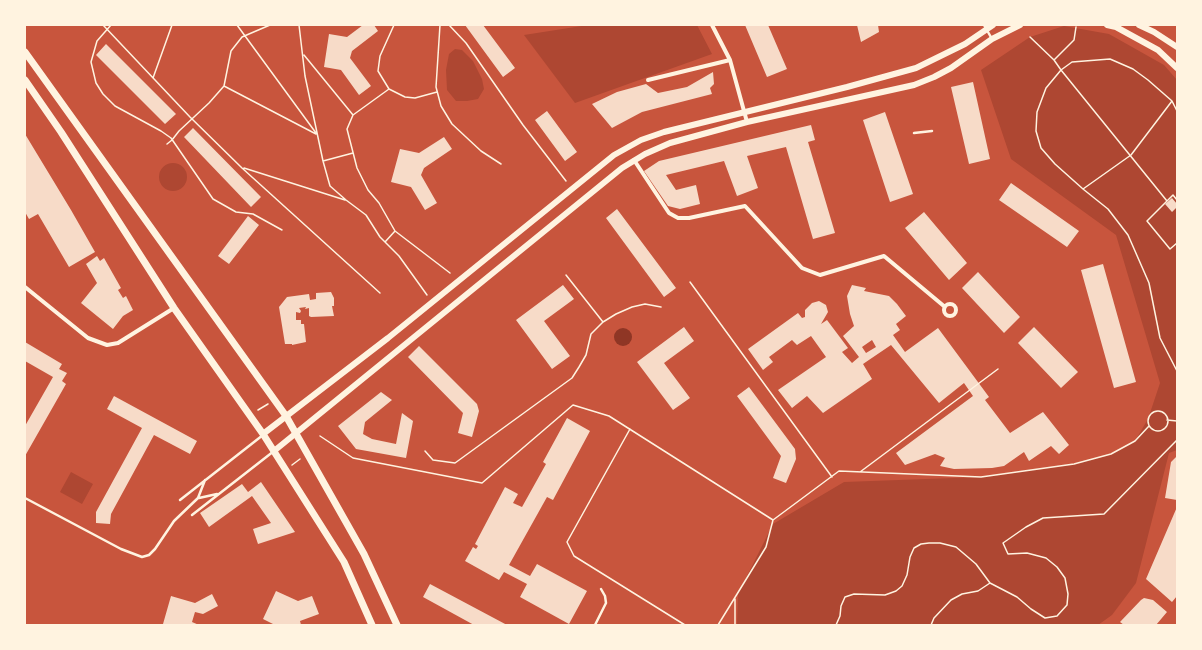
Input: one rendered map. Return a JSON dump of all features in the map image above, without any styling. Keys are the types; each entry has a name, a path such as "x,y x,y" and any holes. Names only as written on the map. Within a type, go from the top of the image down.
{"main road":[{"path":"25,52 286,416 364,554 397,625"},
{"path":"25,80 61,132 174,308 274,451 344,562 372,625"}],"street":[{"path":"712,25 730,60 747,122"},
{"path":"263,434 388,338 614,155 641,140 664,132 847,87 916,68 965,44 985,27 993,25"},
{"path":"274,451 491,273 622,168 644,154 670,143 747,122 914,85 951,68 992,39 1020,25"},
{"path":"1108,25 1116,27 1158,50 1177,68"},
{"path":"1139,25 1154,32 1177,47"},
{"path":"648,80 730,60"},
{"path":"634,160 669,213 678,218 689,218 744,206 802,268 820,275 884,256 945,308"},
{"path":"25,287 88,338 107,345 118,343 174,308"}],"lane":[{"path":"985,27 992,39"},
{"path":"914,133 932,131"},
{"path":"180,500 263,434"},
{"path":"192,515 274,451"},
{"path":"25,498 121,549 142,557 155,549 174,521 198,498 205,480"},
{"path":"198,498 218,494"},
{"path":"595,625 606,603 605,596 601,589"}],"path":[{"path":"102,25 192,119 242,168 380,293"},
{"path":"112,25 97,41 91,62 96,83 103,94 115,106 161,131 172,140 213,199 236,212 253,214 282,230"},
{"path":"153,78 172,25"},
{"path":"237,25 318,135"},
{"path":"167,144 224,86 231,51 242,37 270,25"},
{"path":"299,25 305,76 323,161 330,186 366,216 380,237 398,256 427,295"},
{"path":"394,25 380,56 378,71 389,89 405,97 415,98 437,92"},
{"path":"440,25 436,87 441,106 452,124 481,151 501,164"},
{"path":"450,25 466,43 523,125 566,181"},
{"path":"1054,60 1074,40 1076,27"},
{"path":"1030,37 1054,60 1167,201"},
{"path":"303,54 353,115"},
{"path":"1177,111 1172,102 1148,80 1133,69 1110,59 1072,62 1061,70 1046,88 1037,112 1036,131 1041,148 1055,164 1108,209 1128,235 1150,283 1160,338 1177,371"},
{"path":"224,86 318,135"},
{"path":"389,89 353,115 347,129 357,168 368,190 379,203 395,231 450,273"},
{"path":"1083,189 1131,155 1172,102"},
{"path":"323,161 353,153"},
{"path":"242,168 346,200"},
{"path":"1177,200 1173,196 1147,221 1170,248 1177,243"},
{"path":"385,242 395,231"},
{"path":"566,275 603,322"},
{"path":"690,282 832,477"},
{"path":"425,451 434,460 455,463 572,378 586,355 591,334 603,322 632,307 645,304 661,307"},
{"path":"860,472 998,369"},
{"path":"258,410 268,404"},
{"path":"320,436 353,458 482,483 573,405 609,416 773,520"},
{"path":"1162,412 1164,414 1167,420 1166,426 1162,430 1152,430 1149,426 1148,418 1152,413 1162,412"},
{"path":"1167,420 1177,421"},
{"path":"718,625 766,547 773,520 839,471 981,477 1074,464 1111,454 1135,441 1149,426"},
{"path":"630,429 567,542 574,556 685,625"},
{"path":"836,625 845,597 854,594 885,595 896,591 902,586 907,575 910,557 914,548 920,544 928,543 940,543 956,547 976,564 990,583 1017,596 1045,618 1057,616 1067,605 1068,594 1065,578 1057,567 1046,558 1027,553 1008,554 1003,543 1026,527 1043,518 1104,514 1177,440"},
{"path":"291,466 302,458"},
{"path":"931,625 934,618 951,600 962,594 978,591 990,583"},
{"path":"734,598 735,625"}],"shaded area":[{"path":"588,25 697,25 712,54 575,103 524,35"},
{"path":"1064,26 1109,34 1164,65 1177,80 1177,450 1169,453 1136,583 1112,615 1098,625 737,625 738,594 773,524 844,482 981,477 1074,464 1111,454 1135,441 1148,419 1160,383 1116,235 1011,159 981,70 1030,37"},
{"path":"455,49 462,50 473,61 482,79 484,89 478,99 456,101 447,90 446,70 449,54"},
{"path":"173,163 183,167 187,177 183,187 173,191 163,187 159,177 163,167"},
{"path":"623,328 629,331 632,337 629,343 623,346 617,343 614,337 617,331"},
{"path":"71,472 93,484 82,504 60,492"}],"building":[{"path":"363,25 374,25 378,31 352,51 350,58 371,86 359,95 341,70 324,67 329,34 347,37"},
{"path":"465,25 483,25 515,68 503,77"},
{"path":"745,25 768,25 787,69 767,77"},
{"path":"857,25 878,25 879,32 861,42"},
{"path":"106,44 176,114 165,124 96,55"},
{"path":"713,72 714,84 710,88 712,94 642,112 612,128 592,104 617,92 646,84 658,93 687,87"},
{"path":"973,82 990,159 969,164 951,87"},
{"path":"547,111 577,152 565,161 535,120"},
{"path":"885,112 913,194 890,202 863,120"},
{"path":"811,125 815,140 808,142 835,233 813,239 786,147 747,156 758,188 737,196 724,161 666,175 676,190 696,185 700,204 680,209 668,206 644,171 659,161"},
{"path":"193,128 261,197 251,207 184,137"},
{"path":"25,134 95,252 69,267 38,214 29,219 25,212"},
{"path":"444,137 452,149 424,168 421,175 437,203 425,210 411,187 391,182 400,149 419,153"},
{"path":"1011,183 1079,231 1067,247 999,200"},
{"path":"1172,198 1177,204 1177,207 1172,212 1165,204"},
{"path":"617,209 676,288 664,297 606,218"},
{"path":"924,212 967,263 949,280 905,228"},
{"path":"248,216 259,225 229,264 218,256"},
{"path":"97,256 100,261 104,258 121,288 118,290 123,298 126,296 133,310 123,316 113,329 81,303 97,283 86,264"},
{"path":"1103,264 1136,382 1114,388 1081,270"},
{"path":"978,272 1020,317 1004,333 962,288"},
{"path":"563,285 574,299 544,321 570,356 552,369 516,320"},
{"path":"852,285 866,288 864,291 889,296 906,316 896,324 900,330 893,335 905,352 938,328 989,397 985,400 1010,433 1043,412 1069,445 1059,454 1051,446 1029,461 1024,452 1004,466 992,468 954,469 940,466 945,458 935,454 905,465 896,453 973,396 964,383 939,403 891,345 863,364 872,379 823,413 807,396 792,408 778,390 826,357 811,336 797,345 792,340 769,357 773,362 763,370 748,349 798,313 802,318 805,317 805,310 812,303 819,301 826,305 828,312 821,324 827,320 848,348 842,352 852,363 859,357 843,336 854,326 847,296","holes":["872,340 876,347 866,353 862,347"]},
{"path":"331,292 334,298 334,306 332,306 334,316 311,317 309,316 309,308 299,308 301,311 300,313 296,312 296,320 301,320 301,324 304,324 306,342 292,345 285,344 279,307 287,297 309,294 310,300 316,299 316,293"},
{"path":"684,327 694,341 664,363 690,398 673,410 637,362"},
{"path":"1034,327 1078,372 1061,388 1018,343"},
{"path":"25,342 62,364 59,369 67,373 62,381 66,384 25,456 25,426 53,377 25,361"},
{"path":"419,346 477,404 479,411 472,437 458,433 463,413 408,357"},
{"path":"749,387 795,449 796,459 786,483 773,478 781,456 737,396"},
{"path":"381,392 392,400 365,422 363,434 372,439 396,444 402,413 413,421 406,458 356,449 338,426"},
{"path":"114,396 197,441 190,454 154,435 111,514 110,524 96,523 96,512 142,428 107,409"},
{"path":"567,418 590,431 553,500 547,497 509,565 530,576 537,564 587,591 569,624 520,597 527,584 504,572 499,580 465,561 473,547 476,549 478,546 475,544 505,487 518,494 513,503 522,507 546,464 543,462"},
{"path":"1177,456 1177,500 1165,498 1171,462"},
{"path":"261,482 295,532 258,544 253,529 271,523 252,496 209,527 200,513 242,484 248,492"},
{"path":"1177,507 1177,596 1172,602 1146,579"},
{"path":"430,584 507,625 474,625 423,597"},
{"path":"276,591 298,601 312,596 319,614 300,621 301,625 275,625 263,619"},
{"path":"212,594 218,606 203,614 195,612 192,622 199,625 163,624 171,596 195,603"},
{"path":"1144,598 1153,600 1167,612 1156,625 1124,625 1120,622 1141,600"}]}
